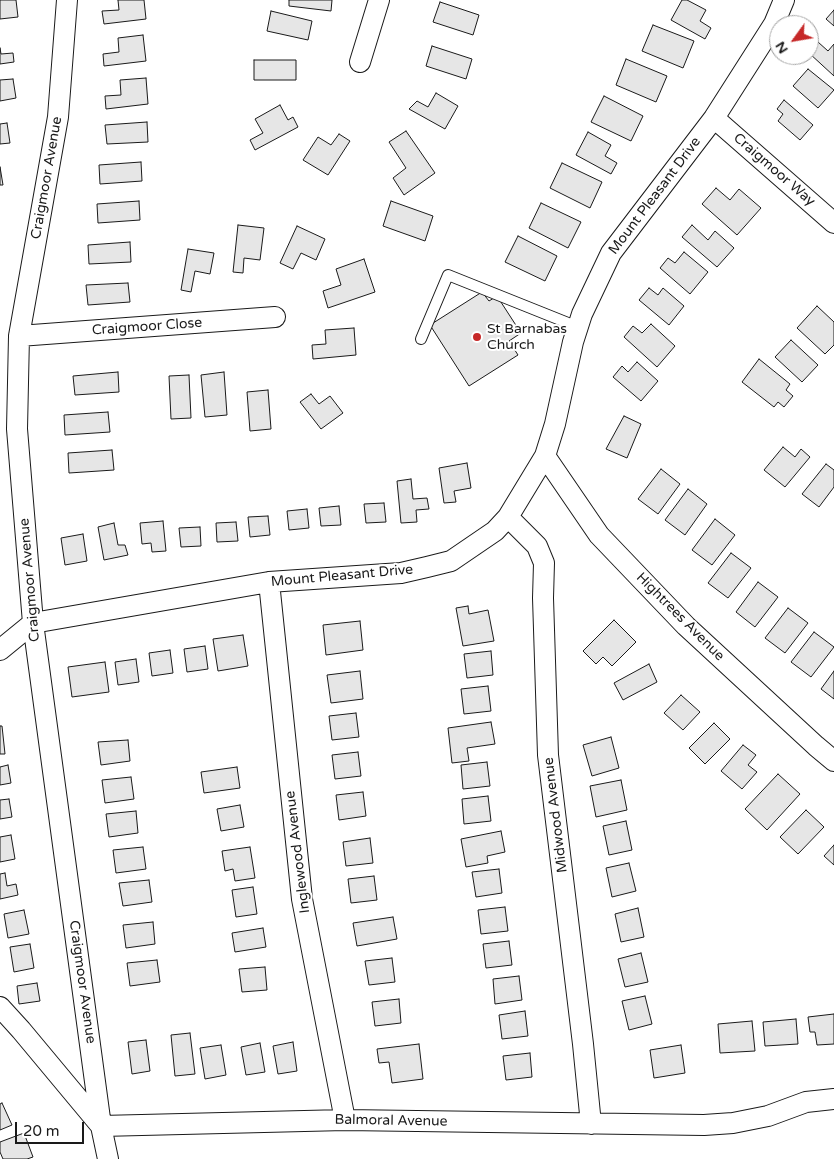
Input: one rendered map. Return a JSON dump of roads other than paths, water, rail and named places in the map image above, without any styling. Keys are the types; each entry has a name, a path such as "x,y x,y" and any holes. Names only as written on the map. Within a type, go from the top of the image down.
{"street":[{"name":"Craigmoor Avenue","path":"66,0 58,117 19,336 17,429 33,623 101,1126 108,1159"},
{"path":"360,62 379,0"},
{"name":"Mount Pleasant Drive","path":"0,650 33,623 269,582 401,573 451,561 495,531 508,517 545,456 555,424 578,326 611,253 714,118 774,24 784,0"},
{"name":"Craigmoor Way","path":"714,118 834,223"},
{"name":"Craigmoor Close","path":"19,336 275,317"},
{"name":"Hightrees Avenue","path":"545,456 599,535 686,626 816,746 834,760"},
{"name":"Midwood Avenue","path":"508,517 537,546 544,563 543,598 548,755 591,1124"},
{"name":"Inglewood Avenue","path":"269,582 302,898 345,1120"},
{"path":"0,1007 101,1126"},
{"name":"Balmoral Avenue","path":"101,1126 345,1120 704,1125 733,1123 768,1116 806,1102 834,1099"}],"lane":[{"path":"421,339 448,275 578,326"}],"place":[{"name":"St Barnabas Church","path":"477,337"}]}
